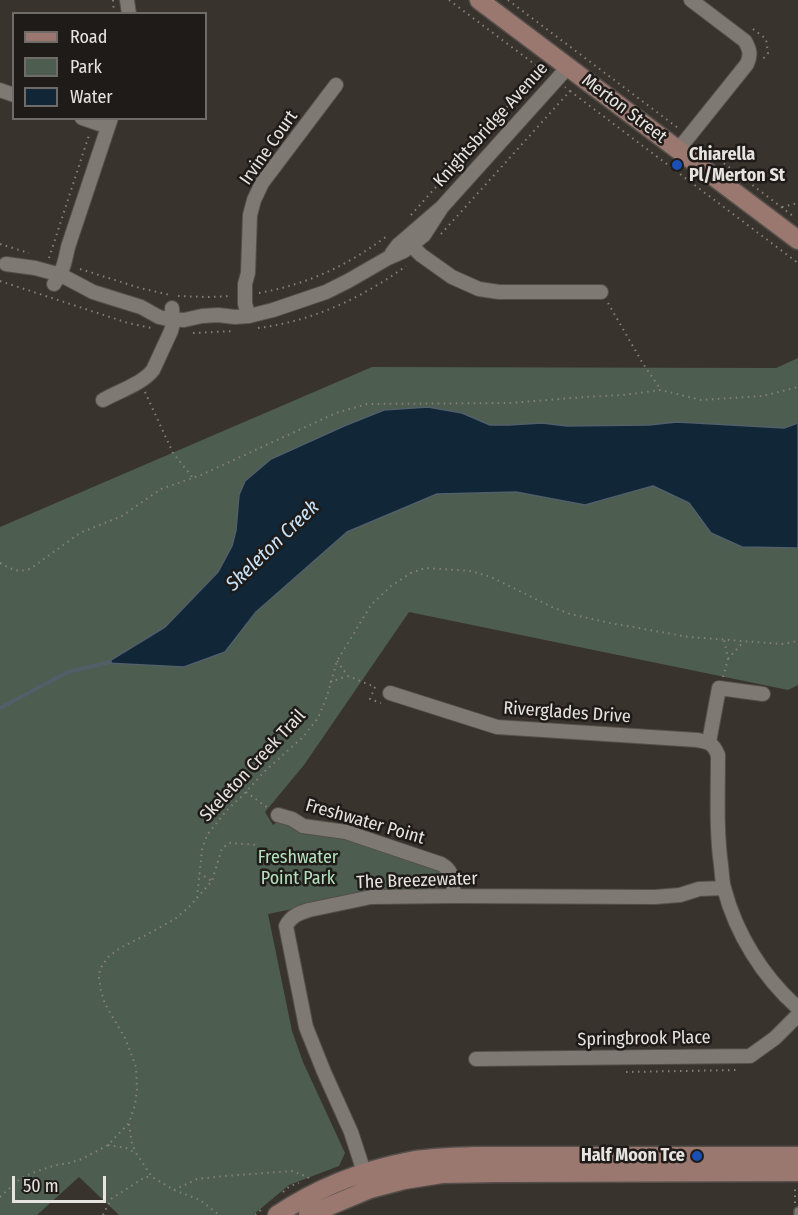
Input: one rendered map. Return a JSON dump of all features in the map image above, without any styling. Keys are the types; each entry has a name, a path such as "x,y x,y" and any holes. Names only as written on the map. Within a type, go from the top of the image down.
{"street":[{"name":"Merton Street","path":"479,0 562,74 684,143 777,225 798,240"},
{"path":"684,143 747,64 750,56 745,40 692,0"},
{"name":"Knightsbridge Avenue","path":"3,263 30,276 59,272 74,289 93,292 141,307 170,321 218,315 235,317 249,308 273,310 326,292 417,245 442,207 562,74"},
{"name":"Irvine Court","path":"249,308 250,214 254,200 262,183 336,85"},
{"path":"59,272 110,123 88,120"},
{"path":"777,225 798,223"},
{"path":"417,245 444,272 479,289 499,292 601,292"},
{"path":"103,400 149,375 164,345 170,321"},
{"path":"763,694 719,688 709,742 715,747 718,755 719,851 724,888 750,951 785,996 798,1008"},
{"name":"Riverglades Drive","path":"389,699 497,727 709,742"},
{"name":"Freshwater Point","path":"278,815 292,819 303,826 346,832 441,864 451,873 454,896"},
{"name":"The Breezewater","path":"367,1181 351,1132 306,1027 286,926 290,920 301,912 371,897 655,897 681,895 699,889 724,888"},
{"name":"Springbrook Place","path":"476,1059 750,1056 775,1038 798,1015"},
{"path":"308,1215 367,1181 411,1160 464,1156 798,1156"},
{"path":"277,1215 317,1191 367,1181 404,1180 442,1174 796,1177"}],"path":[{"path":"449,0 541,69 562,74 570,91 798,263"},
{"path":"508,0 684,143 791,213 798,223"},
{"path":"411,216 541,69"},
{"path":"88,120 48,259 59,272 177,296 207,297 249,308 280,325 322,312 390,277 417,245 570,91"},
{"path":"782,207 798,203"},
{"path":"249,308 329,272 361,254 394,230"},
{"path":"0,244 29,253"},
{"path":"0,281 128,323 170,321 213,333 242,330"},
{"path":"601,292 661,390"},
{"path":"139,381 173,453 193,478"},
{"path":"0,563 21,572 30,570 80,532 122,516 161,489 193,478 336,413 367,404 510,403 623,396 661,390 701,400 763,396 798,387"},
{"name":"Skeleton Creek Trail","path":"197,898 202,850 207,835 227,810 265,771 303,737 318,718 337,661 370,606 391,586 411,573 425,568 471,571 491,577 570,614 689,637 782,644 798,641"},
{"path":"724,639 728,659"},
{"path":"719,688 728,659 744,641"},
{"path":"337,661 348,676 375,687 389,699"},
{"path":"330,682 348,676"},
{"path":"375,687 370,699 389,699"},
{"path":"246,792 278,815"},
{"path":"219,1215 200,1200 174,1190 152,1177 136,1153 130,1137 129,1123 137,1089 136,1067 125,1038 105,1004 99,978 100,969 108,957 120,948 175,919 188,908 212,881 222,848 230,843 258,845"},
{"path":"199,873 212,881"},
{"path":"0,1197 20,1179 32,1173 81,1159 108,1144 129,1123"},
{"path":"108,1144 136,1153"},
{"path":"174,1190 197,1179 225,1176 292,1171 309,1179"},
{"path":"103,1215 111,1199 145,1177 152,1177"},
{"path":"796,1177 795,1208 798,1213"}],"green space":[{"name":"Freshwater Point Park","path":"798,358 798,685 788,690 409,612 304,765 265,812 273,825 277,822 284,822 355,841 441,868 446,879 445,884 438,891 371,893 268,914 292,1031 303,1062 345,1153 339,1166 289,1185 253,1215 119,1215 79,1177 37,1215 0,1215 0,527 372,367 776,368"}],"water":[{"path":"428,407 462,413 490,425 542,423 567,426 649,425 677,422 784,428 798,423 798,548 742,547 711,533 689,503 653,486 585,505 516,492 437,494 347,532 256,612 225,652 184,667 106,663 165,627 218,572 232,546 239,495 245,481 271,459 384,410"}],"waterway":[{"name":"Skeleton Creek","path":"0,708 68,672 110,662"}],"place":[{"name":"Chiarella Pl/Merton St","path":"677,165"},
{"name":"Half Moon Tce","path":"697,1156"}]}
